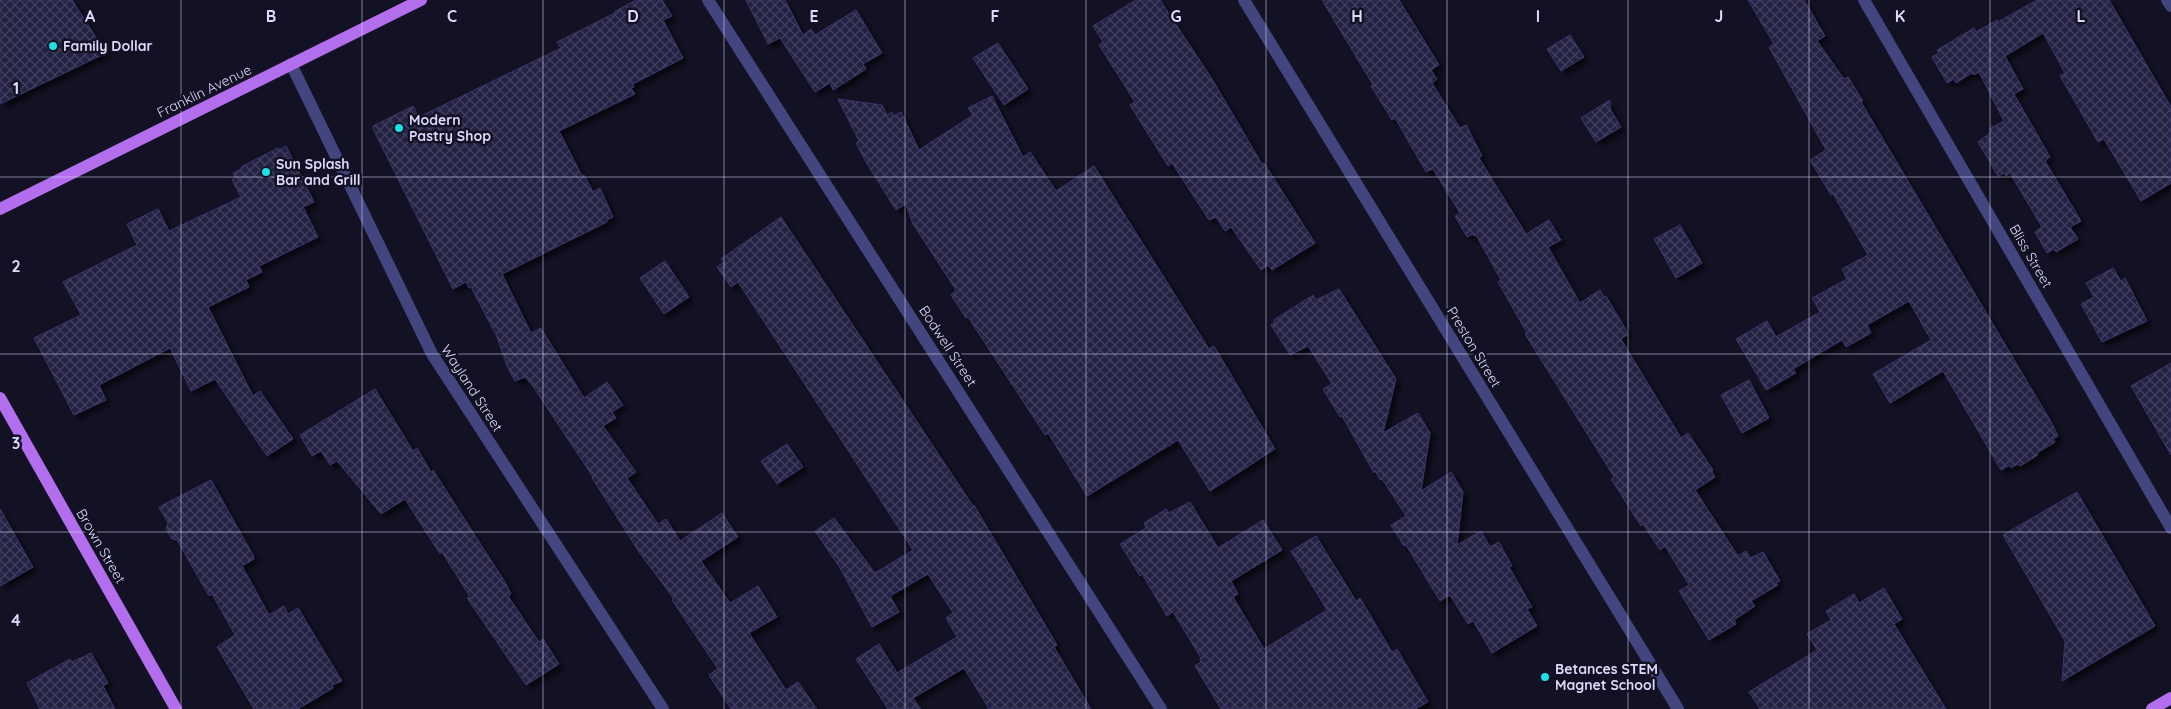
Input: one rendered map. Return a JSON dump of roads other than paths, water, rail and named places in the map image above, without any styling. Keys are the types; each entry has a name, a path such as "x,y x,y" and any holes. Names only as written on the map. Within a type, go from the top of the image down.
{"main road":[{"name":"Franklin Avenue","path":"0,209 421,0"},
{"name":"Brown Street","path":"0,398 176,709"},
{"path":"2152,709 2171,698"}],"street":[{"name":"Bodwell Street","path":"708,0 1161,709"},
{"name":"Preston Street","path":"1244,0 1678,709"},
{"name":"Bliss Street","path":"1864,0 2171,528"},
{"path":"2168,0 2171,6"},
{"name":"Wayland Street","path":"291,64 432,354 663,709"}],"place":[{"name":"Family Dollar","path":"53,46"},
{"name":"Modern Pastry Shop","path":"399,128"},
{"name":"Sun Splash Bar and Grill","path":"266,172"},
{"name":"Betances STEM Magnet School","path":"1545,677"}]}
